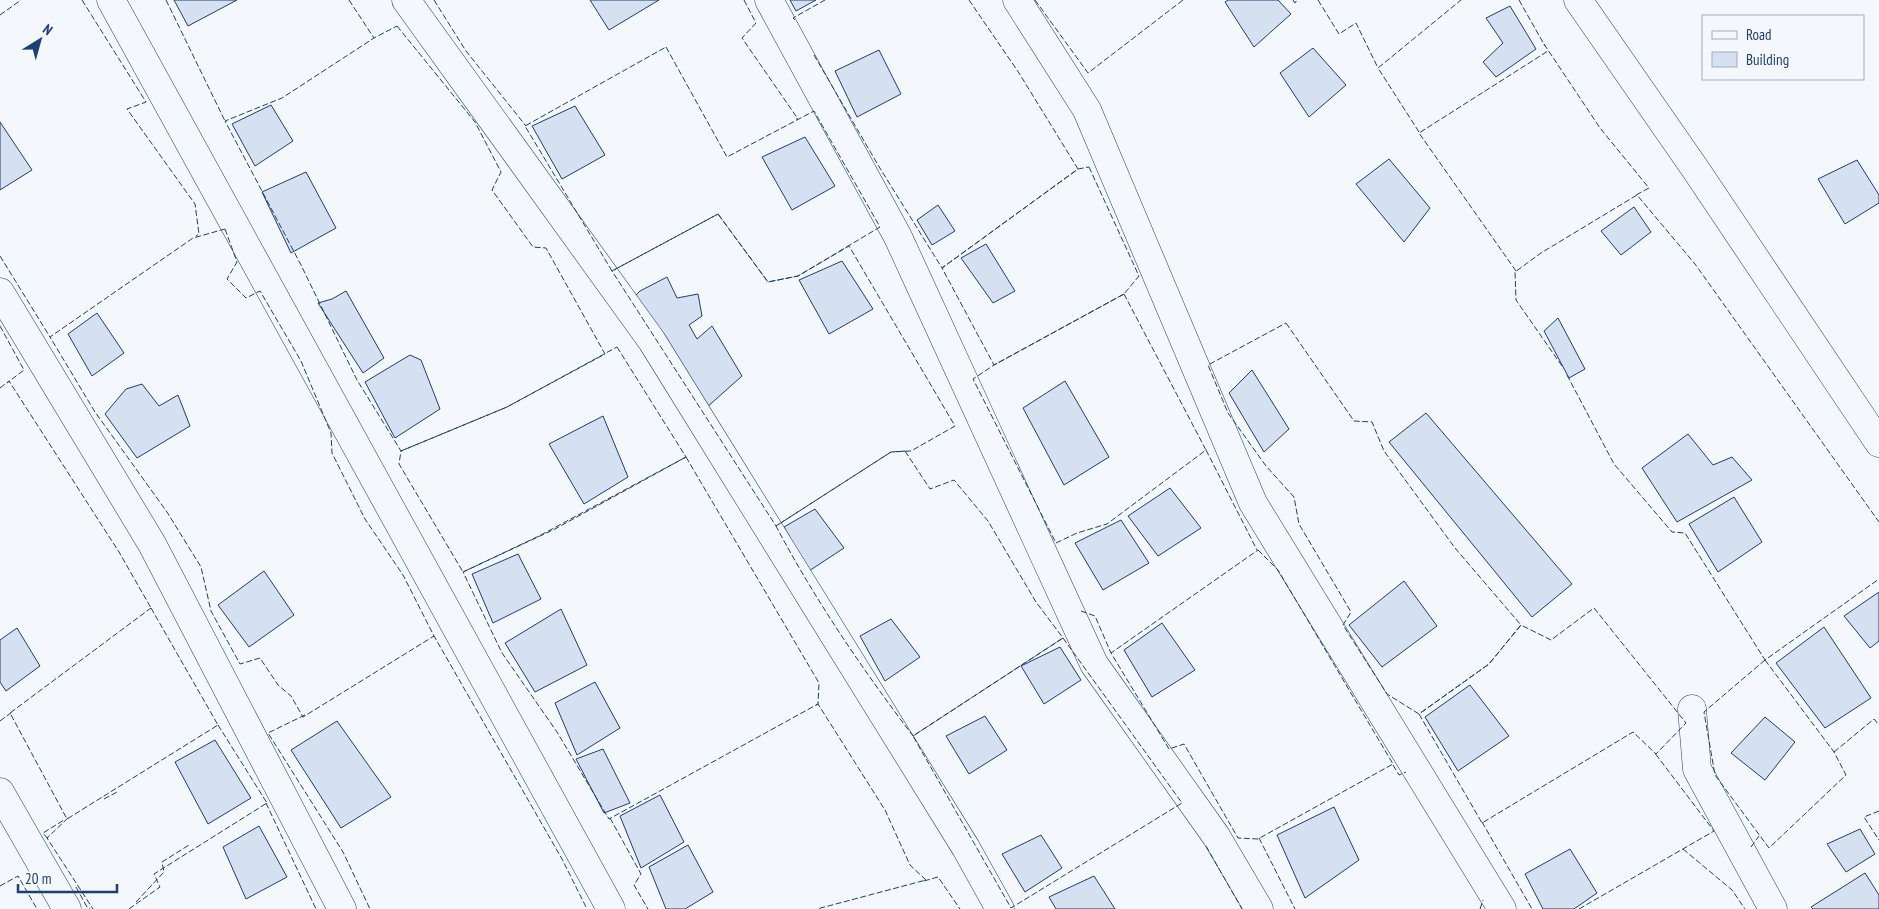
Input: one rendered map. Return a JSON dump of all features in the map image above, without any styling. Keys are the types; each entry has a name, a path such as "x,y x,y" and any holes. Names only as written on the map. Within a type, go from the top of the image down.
{"street":[{"path":"111,0 611,909"},
{"path":"406,0 652,341 966,848 1000,909"},
{"path":"769,0 898,237 1094,664 1216,836 1258,909"},
{"path":"1018,0 1087,110 1253,503 1502,909"},
{"path":"1578,0 1696,170 1879,443"},
{"path":"0,292 152,544 342,909"},
{"path":"1692,709 1697,769 1773,909"},
{"path":"0,792 67,909"}],"building":[{"path":"174,0 237,0 188,26"},
{"path":"590,0 659,0 609,30"},
{"path":"790,0 816,0 796,11"},
{"path":"1228,0 1278,0 1291,14 1254,47 1225,2"},
{"path":"1510,6 1536,49 1496,77 1483,62 1503,43 1486,18"},
{"path":"1313,48 1346,85 1309,117 1280,73"},
{"path":"879,50 901,94 857,117 835,71"},
{"path":"271,105 293,141 255,166 232,124"},
{"path":"575,106 605,155 562,179 532,126"},
{"path":"0,122 32,170 0,190"},
{"path":"805,137 835,186 792,210 762,157"},
{"path":"1389,159 1430,208 1404,242 1356,184"},
{"path":"1857,160 1879,195 1879,203 1845,224 1818,179"},
{"path":"306,172 336,228 291,253 262,192"},
{"path":"938,205 955,231 932,245 917,220"},
{"path":"1634,207 1651,232 1621,255 1601,231"},
{"path":"986,244 1015,291 993,303 961,258"},
{"path":"842,261 873,309 829,334 799,280"},
{"path":"667,277 677,298 698,294 702,316 689,325 697,339 712,326 742,376 706,408 635,296 640,291"},
{"path":"346,291 384,358 363,373 318,303 332,299"},
{"path":"97,313 124,353 92,376 68,334"},
{"path":"1558,318 1585,369 1569,378 1544,331"},
{"path":"410,355 421,360 440,409 395,438 365,382"},
{"path":"1252,370 1289,429 1264,452 1229,393"},
{"path":"1065,381 1109,457 1064,485 1023,408"},
{"path":"142,384 159,406 178,395 190,426 137,458 105,414 126,389"},
{"path":"1426,413 1572,584 1532,617 1389,442"},
{"path":"603,416 628,477 584,504 549,444"},
{"path":"1688,434 1713,465 1732,457 1752,480 1677,522 1642,468"},
{"path":"1170,488 1201,528 1158,556 1128,516"},
{"path":"1734,497 1762,542 1718,572 1689,524"},
{"path":"815,509 844,548 809,571 784,527"},
{"path":"1121,520 1149,563 1103,590 1075,543"},
{"path":"518,554 541,599 493,623 472,574"},
{"path":"264,571 294,615 249,647 218,605"},
{"path":"1404,581 1437,626 1382,667 1349,625"},
{"path":"1879,592 1879,641 1870,648 1844,616"},
{"path":"561,609 587,665 535,692 505,643"},
{"path":"891,619 920,657 885,681 860,636"},
{"path":"1162,623 1195,670 1152,697 1124,650"},
{"path":"1824,627 1871,698 1825,728 1776,663"},
{"path":"17,628 40,666 6,691 0,682 0,640"},
{"path":"1060,647 1081,680 1044,704 1021,666"},
{"path":"595,682 620,728 577,755 555,703"},
{"path":"1470,685 1509,736 1458,771 1425,717"},
{"path":"985,716 1007,750 969,774 946,736"},
{"path":"1765,717 1795,742 1765,780 1731,753"},
{"path":"337,721 391,797 341,828 291,750"},
{"path":"215,740 251,798 208,824 175,762"},
{"path":"603,749 630,803 604,813 576,759"},
{"path":"660,795 684,842 641,868 620,816"},
{"path":"1334,807 1359,860 1305,898 1277,835"},
{"path":"259,826 287,877 246,899 223,847"},
{"path":"1860,829 1875,854 1846,872 1827,844"},
{"path":"1041,835 1062,868 1025,892 1002,854"},
{"path":"688,845 713,892 685,909 666,909 649,867"},
{"path":"1570,849 1597,893 1574,909 1543,909 1525,874"},
{"path":"1865,873 1879,895 1879,909 1813,909 1811,907"},
{"path":"1094,876 1115,909 1056,909 1049,897"}],"fence":[{"path":"0,15 21,0"},
{"path":"82,0 146,102 127,109 195,204 199,234 196,236"},
{"path":"166,0 225,121 227,121"},
{"path":"349,0 374,38"},
{"path":"434,0 466,51 526,126"},
{"path":"744,0 756,23 742,38 798,119 796,119"},
{"path":"795,20 793,18 825,0"},
{"path":"814,55 878,165 942,268 1078,169 1019,73 969,0"},
{"path":"1035,0 1088,73 1183,0"},
{"path":"1293,0 1295,3 1297,0"},
{"path":"1318,0 1339,34 1356,23 1378,68"},
{"path":"1419,132 1378,68 1461,0"},
{"path":"1519,0 1545,46"},
{"path":"397,26 475,122 501,172 492,190 533,247 546,248 605,354 507,407 401,451 357,380 301,265 225,121 282,98 374,38 397,26"},
{"path":"1544,44 1600,128 1649,188 1636,195"},
{"path":"666,47 727,157 814,111 880,227 798,276 768,282 718,214 612,271 525,126 666,47"},
{"path":"1516,271 1419,133 1548,51"},
{"path":"1089,167 1139,276 1124,294 994,365 942,268 1078,169 1089,167"},
{"path":"1562,366 1516,300 1515,272 1541,253 1637,195 1695,264 1879,522"},
{"path":"718,214 768,282 798,276 849,246 955,426 911,451 891,452 776,526 612,271 718,214"},
{"path":"225,229 237,262 227,279 246,298 260,291 301,361 331,433 332,453 365,519 403,575 434,636 303,717 291,696 278,685 260,658 240,664 211,611 201,567 167,512 95,412 50,337 193,238 225,229"},
{"path":"0,256 50,337"},
{"path":"1124,294 1206,450 1107,524 1077,533 1056,543 973,379 994,365 1124,294"},
{"path":"1286,323 1354,421 1372,422 1384,451 1455,548 1521,625 1489,664 1419,714 1387,694 1343,625 1351,612 1299,524 1294,497 1266,466 1228,413 1208,365 1286,323"},
{"path":"0,326 24,370 7,383"},
{"path":"617,347 686,457 539,536 463,572 399,464 401,451 507,407 617,347"},
{"path":"1567,375 1614,464 1672,532 1685,533 1765,660 1879,579"},
{"path":"0,388 9,381 119,552 150,609"},
{"path":"1206,450 1257,550"},
{"path":"905,451 930,489 954,480 988,521 1036,602 1063,638 913,736 840,634 776,526 891,452 905,451"},
{"path":"686,457 819,683 818,704 609,819 557,732 502,653 463,572 555,529 686,457"},
{"path":"1258,550 1278,570 1393,764 1258,839 1238,838 1184,744 1169,749 1111,653 1258,550"},
{"path":"151,608 218,725 67,819 10,713 151,608"},
{"path":"1594,608 1686,723 1656,754 1633,732 1482,823 1419,714 1489,664 1521,625 1551,640 1594,608"},
{"path":"1081,611 1095,616 1112,652"},
{"path":"433,637 562,859 587,909"},
{"path":"1063,638 1182,803 1011,908 913,736 1063,638"},
{"path":"1765,660 1834,752 1846,775 1769,848 1715,775 1704,712 1765,660"},
{"path":"816,705 818,704 885,810 910,865 926,880 817,909"},
{"path":"0,721 12,712"},
{"path":"305,715 268,733 343,852 370,909"},
{"path":"1834,752 1874,719 1879,725"},
{"path":"129,909 160,887 154,874 267,803 217,726"},
{"path":"1579,909 1714,831 1654,752"},
{"path":"1393,765 1399,775 1406,772"},
{"path":"104,799 119,791"},
{"path":"266,803 316,909"},
{"path":"1879,811 1864,817 1879,840"},
{"path":"68,818 47,838 93,909"},
{"path":"610,818 641,874 634,885 648,909"},
{"path":"48,839 43,833 64,820"},
{"path":"1482,822 1532,909"},
{"path":"1751,847 1759,836"},
{"path":"1259,838 1295,909"},
{"path":"136,902 164,872 162,862 189,845"},
{"path":"1206,846 1242,909"},
{"path":"1683,849 1732,890 1745,909"},
{"path":"0,886 18,876 37,909"},
{"path":"924,881 938,877 960,909"},
{"path":"76,887 90,909"},
{"path":"1480,909 1483,900"}]}
